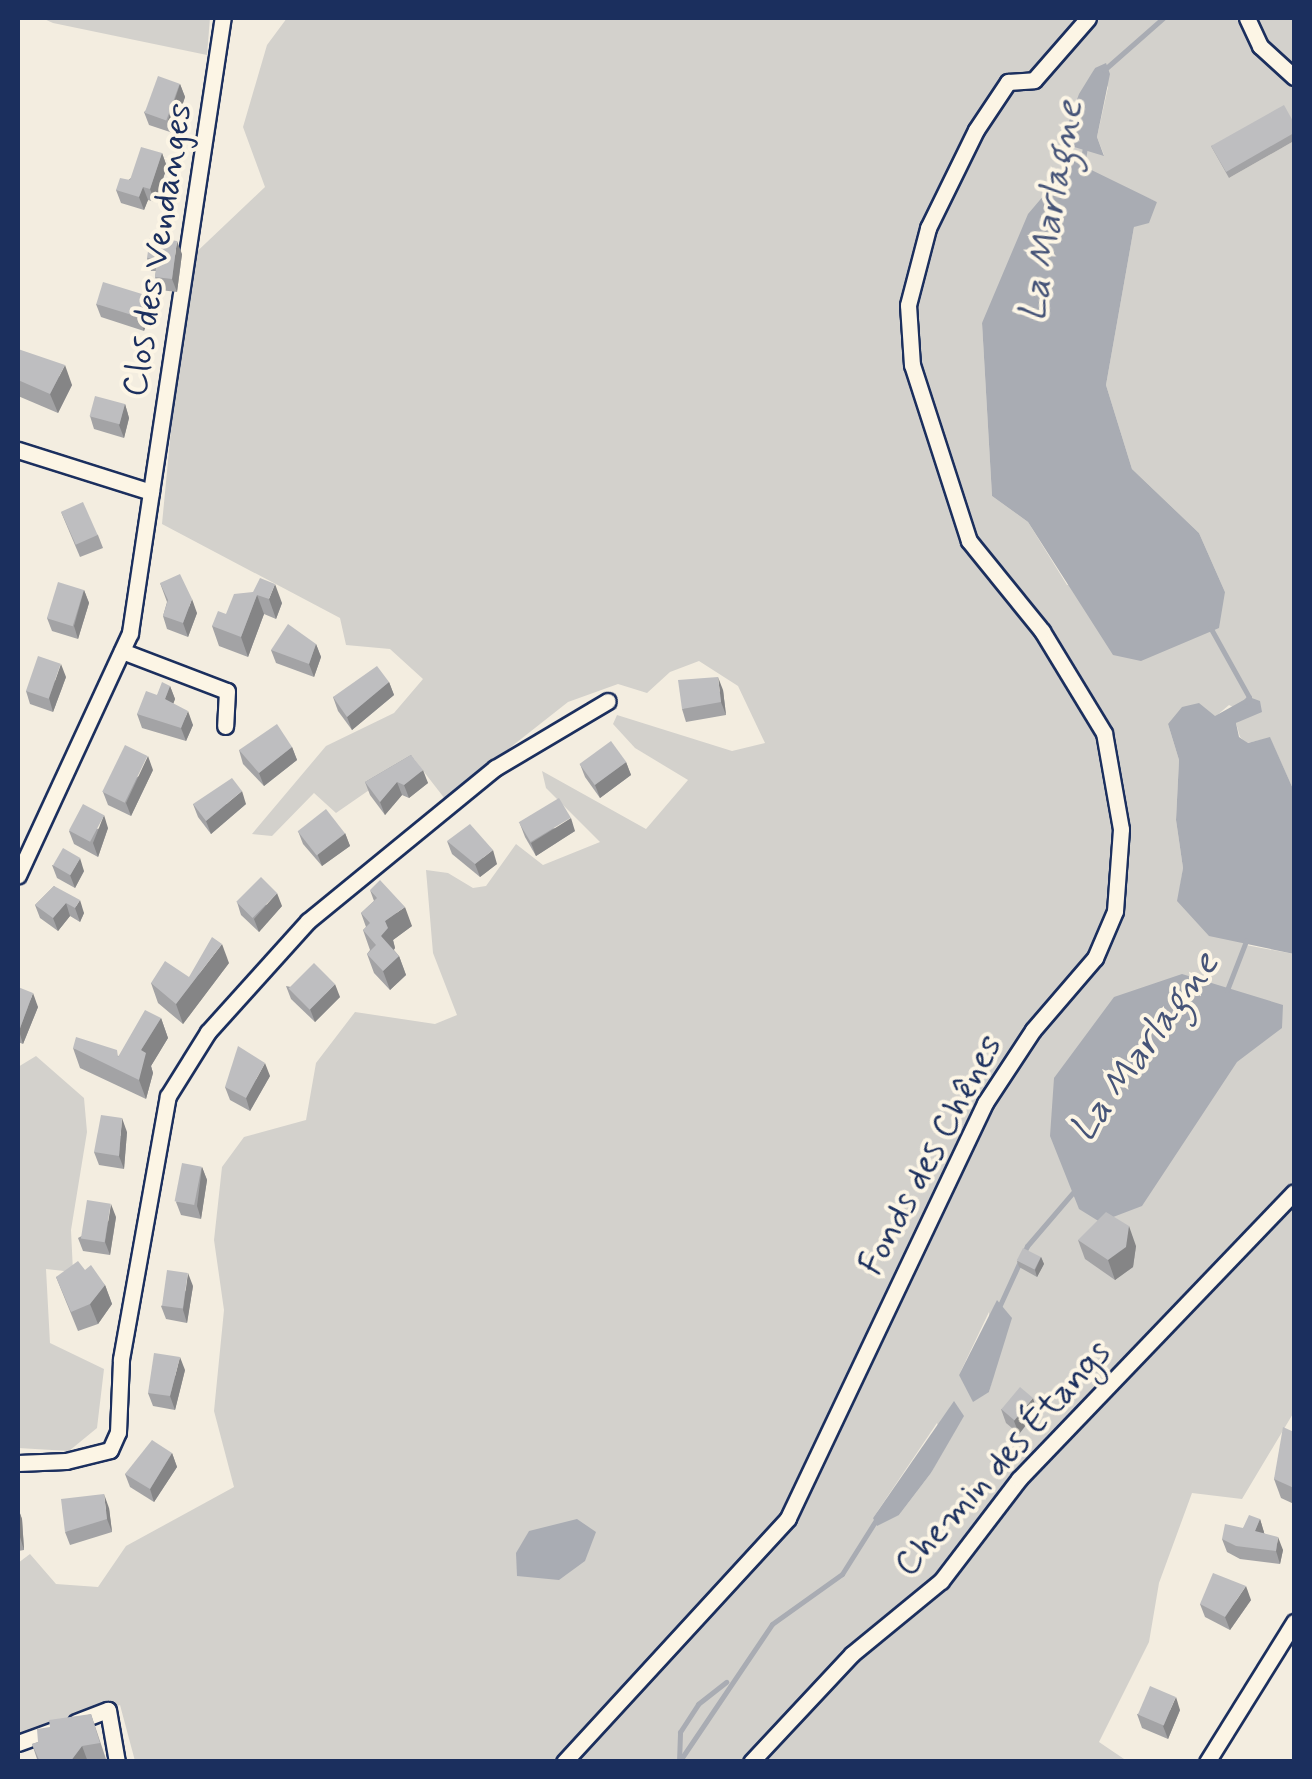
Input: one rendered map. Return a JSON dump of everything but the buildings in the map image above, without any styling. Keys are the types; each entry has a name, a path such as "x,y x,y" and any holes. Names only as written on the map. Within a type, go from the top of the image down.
{"street":[{"name":"Clos des Vendanges","path":"18,876 122,650 151,492 223,18"},
{"name":"Fonds des Chênes","path":"564,1762 788,1518 986,1102 1033,1030 1095,958 1114,911 1122,829 1104,732 1042,630 969,541 912,365 908,305 928,228 976,130 1008,82 1034,80 1088,18"},
{"path":"1246,18 1260,46 1294,77"},
{"path":"18,450 151,492"},
{"path":"122,650 227,690 225,726"},
{"path":"18,1463 66,1461 110,1450 118,1432 121,1358 168,1096 208,1032 308,921 495,768 608,701"},
{"name":"Chemin des Étangs","path":"751,1762 852,1654 941,1581 1019,1480 1294,1192"},
{"path":"1207,1762 1294,1622"},
{"path":"18,1743 108,1710 117,1762"}],"shaded area":[{"path":"42,18 210,18 207,55 53,23"},
{"path":"287,18 1294,18 1294,126 1229,178 1294,141 1294,791 1270,738 1247,743 1240,737 1236,723 1249,715 1229,705 1215,717 1168,724 1179,760 1176,820 1183,868 1178,901 1246,945 1294,954 1294,1412 1242,1499 1192,1493 1159,1583 1149,1642 1099,1742 1127,1761 135,1761 120,1705 18,1743 18,1563 30,1554 56,1584 98,1587 126,1546 234,1487 214,1411 224,1310 214,1240 222,1167 244,1137 306,1120 316,1063 355,1012 435,1024 457,1015 433,953 426,870 448,873 473,888 486,886 516,844 543,865 600,842 546,788 542,771 646,829 688,780 635,748 613,724 617,715 732,751 765,743 738,686 699,661 670,672 647,693 618,684 568,702 445,799 414,759 336,813 314,793 272,836 252,834 326,746 394,713 423,679 390,649 346,645 340,618 162,524 187,261 265,187 243,127 267,45","holes":["1095,68 1108,87 1097,137 1104,155 1061,142","1114,183 1157,202 1134,227 1106,385 1132,469 1199,533 1225,592 1067,585 1028,522 992,496 982,323","989,1312 993,1377 989,1392 959,1375","937,1423 945,1445 931,1473 899,1515 873,1518"]},
{"path":"36,1056 84,1098 87,1132 71,1230 73,1272 46,1269 50,1343 104,1369 97,1428 69,1451 18,1448 18,1067"}],"water":[{"path":"1106,63 1110,74 1097,137 1104,156 1061,143 1079,94 1095,68"},
{"path":"1073,161 1157,202 1149,223 1134,227 1106,385 1132,469 1199,533 1225,592 1219,628 1141,661 1113,655 1028,522 992,496 982,323 1028,214"},
{"path":"1249,697 1260,701 1262,712 1236,723 1239,737 1248,743 1270,737 1294,791 1294,954 1209,936 1177,901 1183,868 1176,820 1179,760 1168,724 1182,707 1199,703 1215,716"},
{"path":"1182,974 1283,1005 1282,1028 1237,1062 1142,1206 1100,1222 1079,1209 1050,1136 1054,1078 1114,997"},
{"path":"997,1300 1012,1318 989,1392 973,1402 959,1375"},
{"path":"954,1401 964,1416 931,1473 899,1515 877,1526 873,1518"},
{"path":"577,1519 596,1532 585,1561 559,1580 517,1576 516,1553 529,1531"}],"waterway":[{"name":"La Marlagne","path":"1104,70 1163,18"},
{"name":"La Marlagne","path":"1081,172 1085,148"},
{"name":"La Marlagne","path":"1210,627 1249,697 1245,702"},
{"name":"La Marlagne","path":"1227,990 1246,941"},
{"name":"La Marlagne","path":"1000,1305 1027,1246 1075,1190"},
{"name":"La Marlagne","path":"679,1762 772,1624 842,1574 876,1520"},
{"name":"La Marlagne","path":"679,1762 680,1732 698,1704 726,1682"}]}
